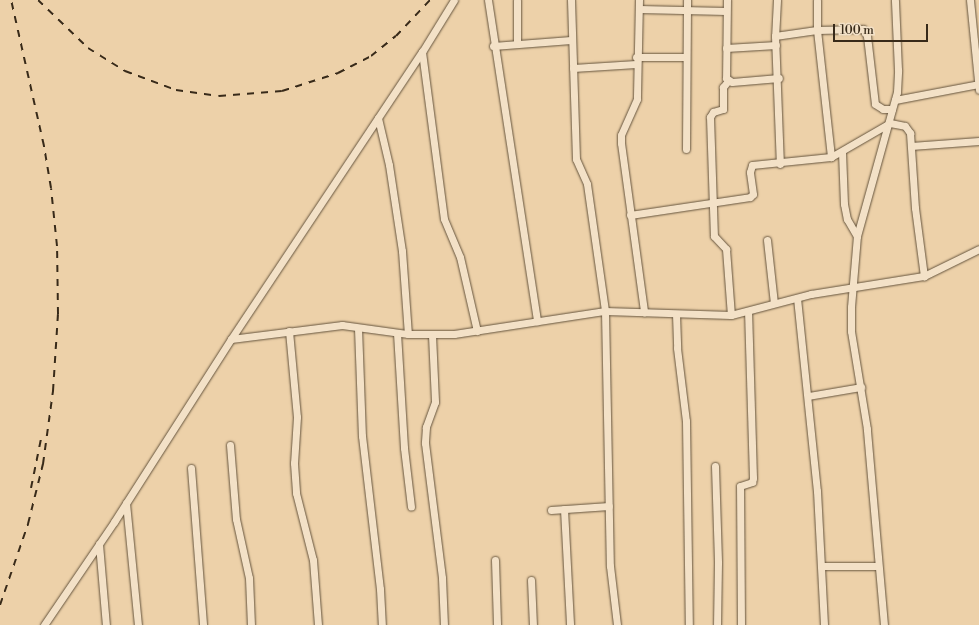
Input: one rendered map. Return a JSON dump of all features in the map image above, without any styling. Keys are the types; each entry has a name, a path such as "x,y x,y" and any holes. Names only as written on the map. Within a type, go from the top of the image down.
{"street":[{"path":"44,625 126,503 231,339 422,52 454,0"},
{"path":"488,0 537,321"},
{"path":"517,0 517,44"},
{"path":"571,0 571,40 576,159 587,184 605,311 610,566 617,625"},
{"path":"639,0 636,60 637,99 621,135 630,215 644,312"},
{"path":"686,148 685,57 687,0"},
{"path":"727,0 726,78 728,81"},
{"path":"777,0 776,45 779,78 780,164"},
{"path":"817,0 817,30 831,157"},
{"path":"884,625 878,566 872,473 861,387 851,331 852,287 857,236 890,123 895,100 898,70 894,0"},
{"path":"895,100 979,86 976,44 970,0"},
{"path":"639,9 726,11"},
{"path":"776,36 817,30 863,29 867,36 875,104 883,109 892,109"},
{"path":"494,46 571,40"},
{"path":"726,48 776,45"},
{"path":"422,52 443,213 460,257 477,331"},
{"path":"573,68 636,60 685,57"},
{"path":"731,315 726,249 724,245 715,240 712,204 710,117 713,112 724,109 722,87 728,81 779,78"},
{"path":"378,118 389,165 402,251 408,334"},
{"path":"630,215 712,204 752,196 750,168 756,164 780,164 831,157 890,123 908,127 924,276"},
{"path":"911,146 979,141"},
{"path":"842,152 844,204 847,219 857,236"},
{"path":"767,240 774,304"},
{"path":"231,339 342,325 397,333 432,335 477,331 605,311 731,315 797,298 852,287 924,276 979,249"},
{"path":"797,298 808,396 823,566 824,625"},
{"path":"741,625 740,486 752,482 753,478 748,311"},
{"path":"676,314 677,348 686,421 690,625"},
{"path":"358,328 362,436 380,589 382,625"},
{"path":"289,331 297,417 294,463 296,493 313,560 318,625"},
{"path":"397,333 404,448 411,507"},
{"path":"432,335 435,402 426,428 425,444 442,578 444,625"},
{"path":"808,396 861,387"},
{"path":"230,445 236,519 249,578 251,625"},
{"path":"715,466 718,563 717,625"},
{"path":"191,468 203,625"},
{"path":"126,503 138,625"},
{"path":"551,510 609,506"},
{"path":"564,509 570,625"},
{"path":"99,544 106,625"},
{"path":"495,560 497,625"},
{"path":"823,566 878,566"},
{"path":"531,580 533,625"}],"railway":[{"path":"0,605 28,524 43,464 53,391 58,314 57,246 51,188 44,146 11,0"},
{"path":"38,0 88,48 125,71 176,90 219,96 282,91 338,73 371,56 396,36 430,0"},
{"path":"31,488 41,439"}]}
